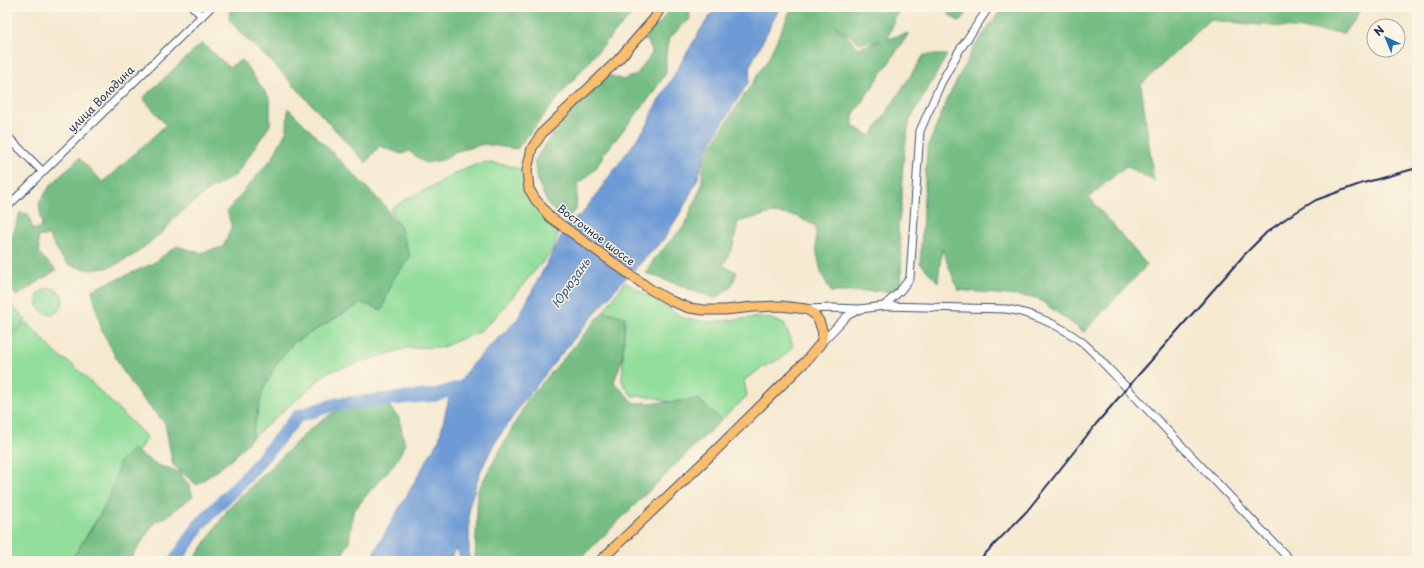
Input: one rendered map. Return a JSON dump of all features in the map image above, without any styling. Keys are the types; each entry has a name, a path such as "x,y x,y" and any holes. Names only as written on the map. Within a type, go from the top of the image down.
{"main road":[{"name":"Восточное шоссе","path":"661,7 654,18 618,60 543,132 532,148 527,170 529,189 550,217 650,289 671,301 689,308 704,310 781,306 806,309"},
{"path":"600,561 806,361 821,343 823,333 819,321 814,313 806,309"}],"street":[{"path":"193,7 202,16"},
{"name":"улица Володина","path":"7,207 211,7"},
{"path":"884,306 900,291 910,278 920,131 940,83 959,51 989,7"},
{"path":"7,136 43,172"},
{"name":"Восточное шоссе","path":"806,309 860,309 884,306 1006,309 1021,311 1060,327 1083,343 1109,369 1291,561"},
{"path":"821,343 847,316 860,309"}],"green space":[{"path":"233,7 501,7 508,11 521,7 639,7 576,76 517,149 484,144 454,152 443,160 425,163 409,151 402,154 379,146 366,163 271,61 245,38 229,20 230,10"},
{"path":"670,7 689,7 690,19 669,38 666,53 666,73 650,97 604,154 596,168 578,185 576,210 565,219 549,206 538,182 534,161 547,142 603,73 623,80 637,74 652,53 648,41 638,38 646,27 659,25"},
{"path":"792,7 827,7 828,12 828,7 900,7 887,39 909,33 853,115 853,126 871,136 924,55 947,55 910,120 902,174 902,200 898,228 902,254 900,291 831,292 821,272 816,248 816,226 796,216 772,213 738,222 733,246 723,266 737,272 731,287 716,299 646,273 654,259 685,225 701,187 704,160 713,143 768,59","holes":["835,26 860,43 881,41 857,48 849,38"]},
{"path":"950,7 971,7 960,22 949,15"},
{"path":"1003,7 1363,7 1344,33 1209,20 1141,85 1154,181 1126,166 1089,197 1147,265 1084,332 1037,298 958,290 942,249 938,282 920,263 927,149 948,98 974,47"},
{"path":"202,43 229,67 242,60 270,99 270,125 236,175 209,190 176,216 165,230 134,255 111,267 91,270 69,265 61,257 49,236 38,236 39,253 56,270 17,296 7,287 7,244 10,242 20,213 28,214 33,230 42,227 39,203 50,186 79,158 103,182 166,125 143,98"},
{"path":"288,108 383,204 400,227 410,257 393,279 382,310 361,303 293,343 277,363 263,390 251,439 231,460 197,485 173,465 165,423 142,399 123,371 102,331 92,290 152,264 177,246 200,253 223,247 232,227 227,211 273,157 287,130"},
{"path":"483,162 506,165 520,169 524,182 560,229 552,251 496,316 479,332 442,347 407,348 328,372 251,439 263,390 277,363 293,343 361,303 382,309 393,279 410,257 400,227 391,209 404,200 435,185 453,174"},
{"path":"625,282 684,318 710,322 764,317 784,323 793,346 783,357 760,369 744,380 747,396 721,420 698,399 671,402 652,397 632,396 622,382 625,317 604,311"},
{"path":"50,288 59,292 63,301 59,310 50,314 41,310 37,301 41,292"},
{"path":"7,300 26,320 7,338"},
{"path":"604,311 625,317 623,356 614,382 634,403 671,402 698,399 721,420 578,561 475,561 478,490 527,401"},
{"path":"26,322 59,356 73,365 147,437 71,561 7,561 7,340"},
{"path":"382,397 399,418 405,446 392,467 353,512 349,542 339,561 193,561 228,509 308,431 331,414 359,401"},
{"path":"132,449 157,465 179,472 188,484 193,496 169,515 155,522 129,561 70,561 100,516 111,492 120,461"}],"water":[{"name":"Юрюзань","path":"716,7 780,7 750,66 749,81 705,154 698,178 683,208 664,239 619,285 558,358 521,405 494,444 481,470 469,506 469,561 461,561 457,548 449,561 369,561 439,439 449,398 471,365 517,320 569,221 581,215 648,124 651,114 701,29"}],"waterway":[{"path":"175,561 200,524 247,476 298,416 336,404 435,395 472,384"}],"railway":[{"path":"978,561 1027,511 1096,424 1245,254 1267,232 1316,200 1360,184 1417,168"}]}
